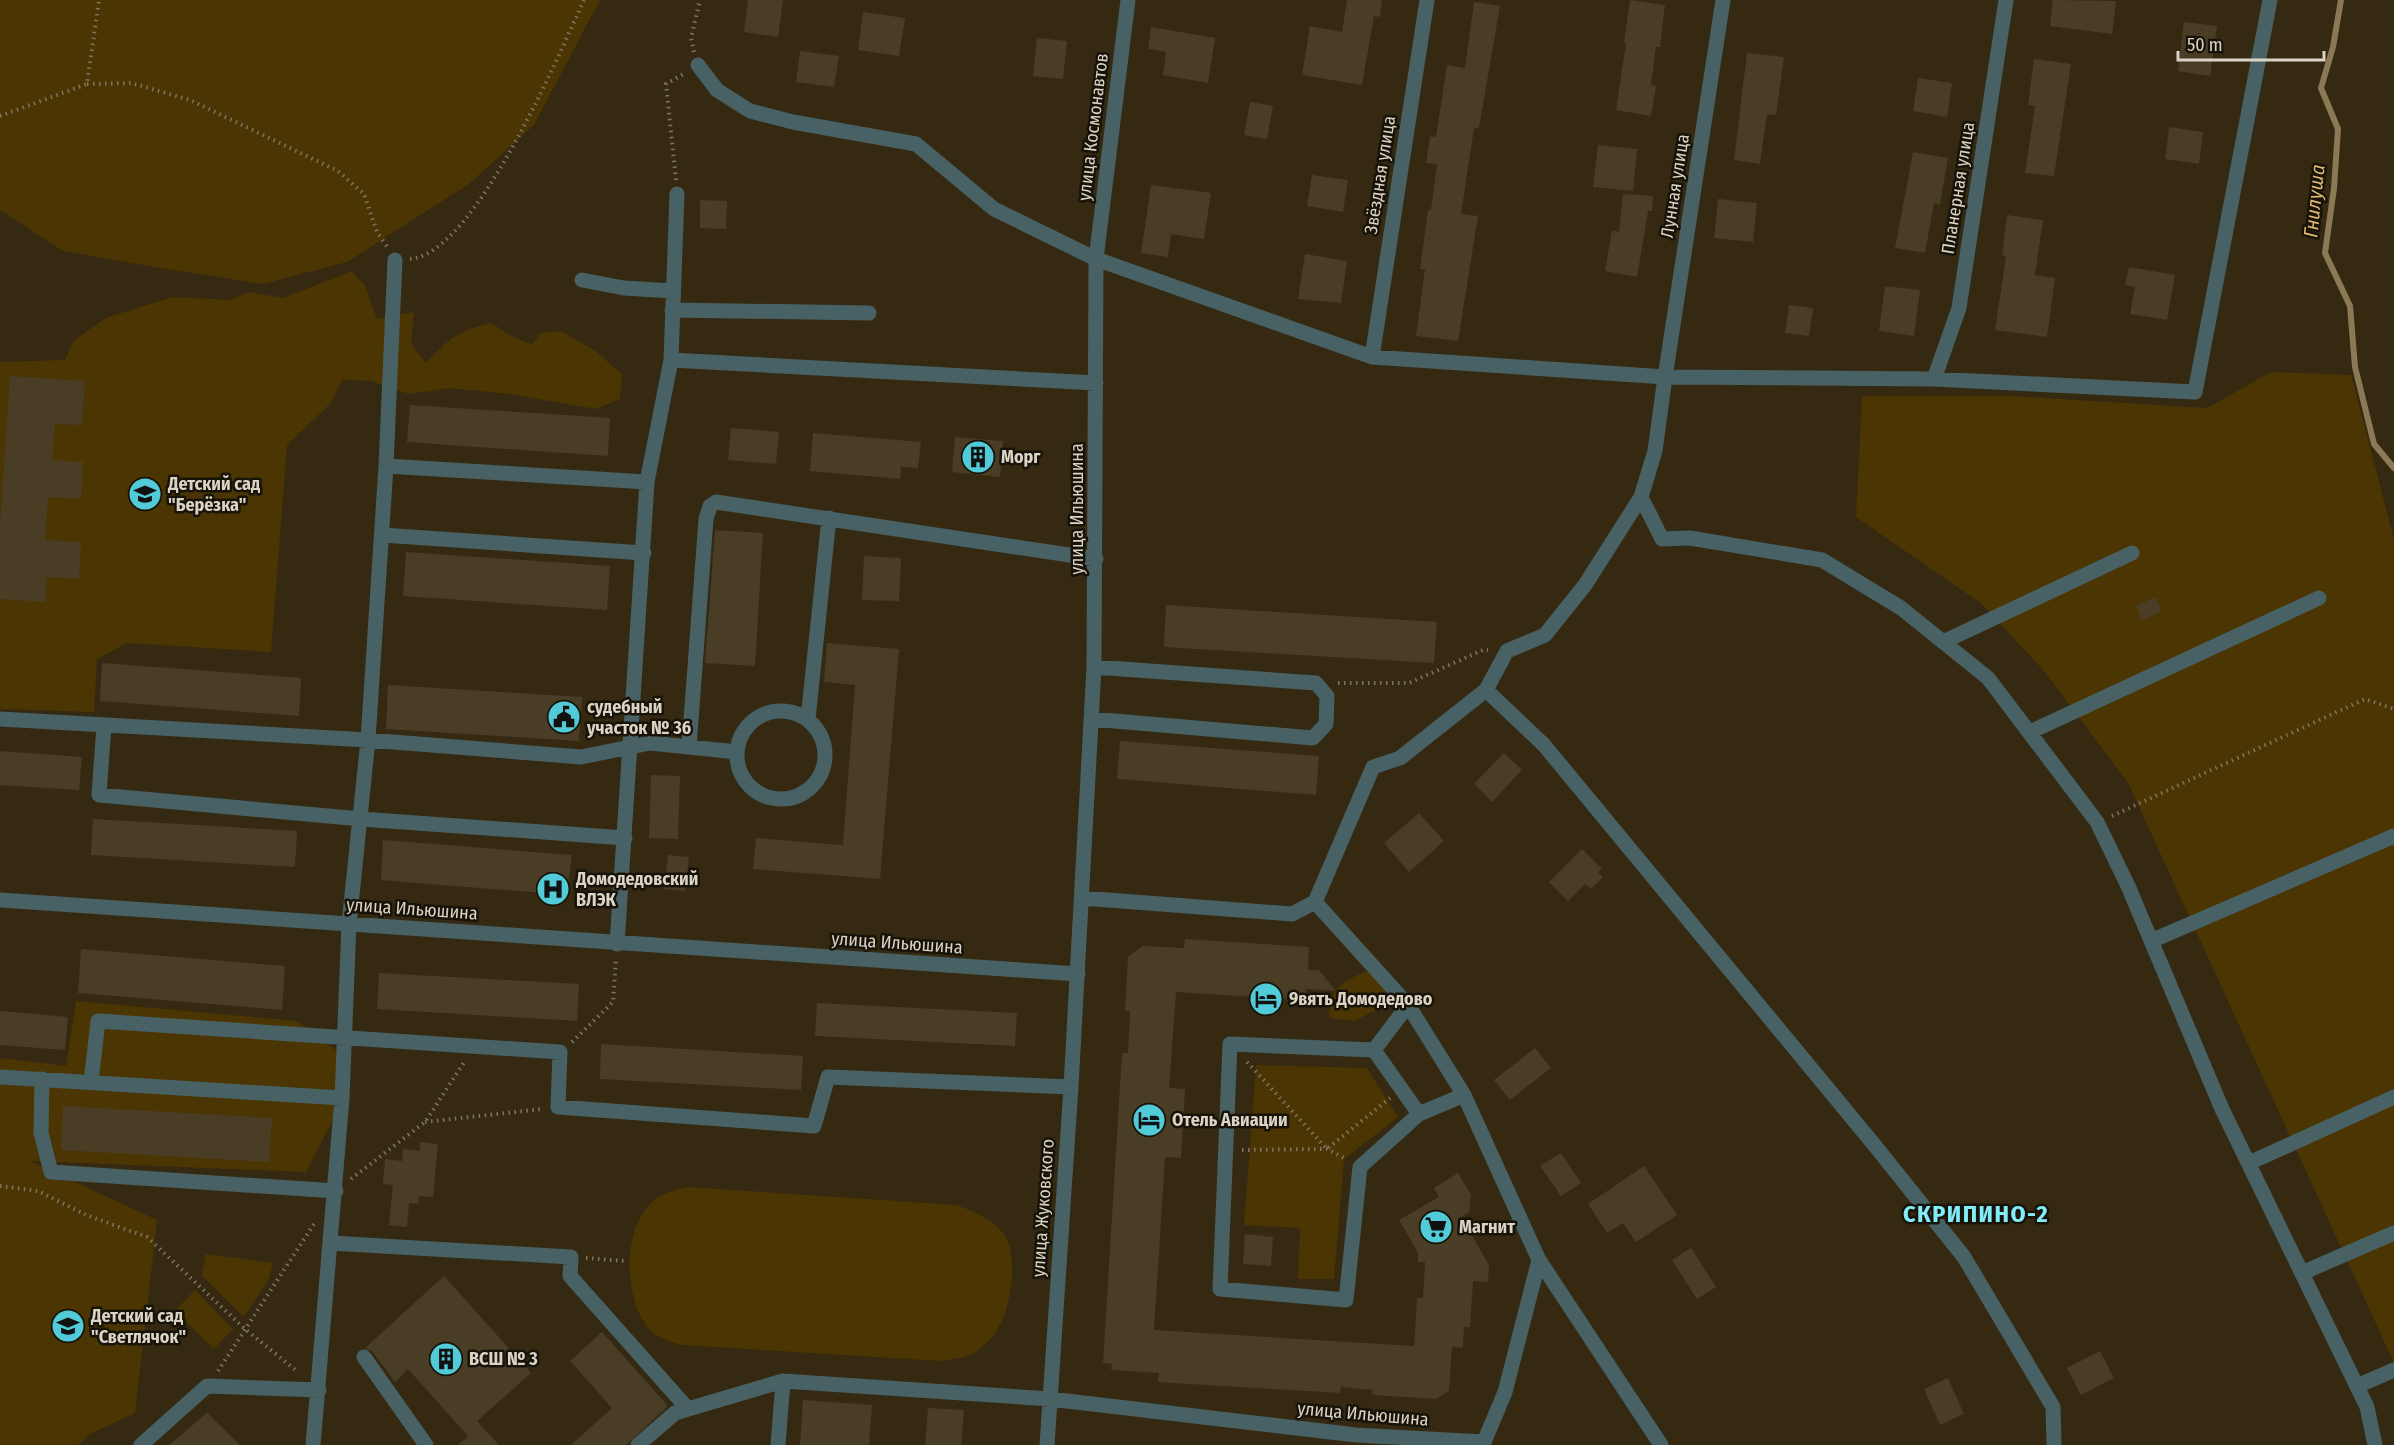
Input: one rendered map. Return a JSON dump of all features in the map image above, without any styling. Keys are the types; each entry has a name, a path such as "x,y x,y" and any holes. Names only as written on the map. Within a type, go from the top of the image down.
{"street":[{"name":"улица Космонавтов","path":"1096,259 1128,0"},
{"name":"Звёздная улица","path":"1372,357 1427,0"},
{"name":"Лунная улица","path":"1507,651 1545,635 1585,585 1641,497 1655,451 1724,0"},
{"name":"Планерная улица","path":"1934,379 1959,308 2006,0"},
{"path":"698,65 717,90 750,111 793,122 916,144 994,209 1096,259 1372,357 1665,377 1934,379 2195,392 2270,0"},
{"path":"617,944 647,482 671,360 677,194"},
{"name":"улица Ильюшина","path":"0,900 1078,974 1094,667 1096,259"},
{"path":"313,1445 336,1191 346,1039 349,924 368,740 386,466 395,260"},
{"path":"582,280 624,288 672,291"},
{"path":"672,310 868,313"},
{"path":"671,360 1096,383"},
{"path":"386,466 647,482"},
{"path":"1641,497 1662,538 1690,538 1822,560 1902,608 1988,678 2030,732 2097,822 2151,941 2222,1109 2367,1407 2375,1445"},
{"path":"689,747 706,519 710,506 716,502 1096,558"},
{"path":"808,719 829,518"},
{"path":"382,535 644,553"},
{"path":"1943,642 2132,553"},
{"path":"2030,732 2319,598"},
{"path":"1082,898 1292,914 1315,902 1373,767 1400,758 1486,690 1507,651"},
{"path":"1091,719 1313,738 1326,724 1327,696 1316,683 1094,667"},
{"path":"1486,690 1544,745 1869,1138 1964,1257 2053,1407 2054,1445"},
{"path":"776,711 789,711 808,719 815,726 825,744 826,760 815,784 802,795 783,800 767,797 744,780 738,766 737,752 745,730 761,716 776,711"},
{"path":"0,719 368,740 581,757 651,743 737,752"},
{"path":"104,725 99,795 361,819 625,838"},
{"path":"2151,941 2394,836"},
{"path":"1315,902 1407,1005 1464,1095 1539,1260 1661,1445"},
{"name":"улица Жуковского","path":"1047,1445 1078,974"},
{"path":"1374,1050 1407,1005"},
{"path":"92,1082 98,1021 560,1052 558,1107 814,1126 828,1077 1071,1087"},
{"path":"1374,1050 1230,1044 1220,1289 1346,1300 1360,1167 1419,1114 1464,1095"},
{"path":"1374,1050 1419,1114"},
{"path":"0,1077 342,1098"},
{"path":"42,1079 42,1132 51,1172 336,1191"},
{"path":"2249,1163 2394,1098"},
{"path":"2302,1273 2394,1233"},
{"path":"331,1243 571,1257 570,1276 688,1409"},
{"name":"улица Ильюшина","path":"783,1381 1050,1399 1356,1440 1484,1443 1505,1392 1539,1260"},
{"path":"364,1357 426,1445"},
{"path":"2357,1386 2394,1370"},
{"path":"638,1445 675,1413 783,1381 778,1445"},
{"path":"141,1445 207,1386 319,1390"}],"path":[{"path":"87,84 99,0"},
{"path":"0,116 87,84 131,83 190,100 338,171 364,194 377,232 395,260 418,258 445,242 481,197 530,117 584,0"},
{"path":"677,194 666,84 698,65 691,38 700,0"},
{"path":"1316,683 1410,683 1483,650 1507,651"},
{"path":"2097,822 2365,699 2394,709"},
{"path":"560,1052 613,1002 617,944"},
{"path":"1230,1044 1327,1149 1360,1167"},
{"path":"336,1191 425,1122 474,1047"},
{"path":"1226,1150 1327,1149 1401,1089"},
{"path":"425,1122 558,1107"},
{"path":"0,1186 38,1191 86,1215 147,1237 245,1329 319,1390"},
{"path":"207,1386 316,1221"},
{"path":"571,1257 624,1261"}],"shaded area":[{"path":"0,0 600,0 534,125 469,184 347,262 263,284 63,251 0,210"},
{"name":"Детский сад \"Берёзка\"","path":"352,271 365,286 377,319 414,312 411,343 426,363 455,337 470,329 491,323 517,339 532,344 541,333 561,331 594,350 622,374 620,399 596,409 509,394 449,388 409,394 371,381 342,380 331,403 287,445 271,652 127,643 97,659 94,712 0,709 0,362 65,360 74,340 108,317 173,297 230,300 249,292 283,298"},
{"path":"2271,372 2351,375 2394,539 2394,1363 2128,783 2044,671 1982,604 1856,517 1862,396 2010,396 2207,408"},
{"path":"1367,971 1390,994 1389,1004 1354,1021 1329,1018 1332,999 1339,987"},
{"path":"76,1001 297,1021 337,1051 334,1118 306,1172 30,1161 157,1220 135,1413 90,1434 78,1445 0,1445 0,1058 66,1066"},
{"path":"1256,1065 1367,1068 1398,1117 1344,1159 1334,1279 1298,1279 1300,1228 1244,1225"},
{"path":"689,1187 956,1205 975,1213 988,1219 999,1228 1010,1246 1011,1284 1002,1320 997,1331 981,1348 970,1355 943,1361 682,1345 662,1338 652,1332 636,1306 632,1290 630,1254 638,1223 645,1210 659,1197"},
{"path":"206,1254 273,1263 269,1279 244,1317 201,1275"},
{"path":"195,1290 233,1329 214,1349 175,1311"}],"building":[{"path":"748,0 783,0 778,37 744,32"},
{"path":"1347,0 1382,0 1380,17 1374,16 1362,85 1302,75 1310,26 1342,32"},
{"path":"1630,0 1665,5 1660,47 1656,47 1651,85 1656,86 1651,116 1616,110"},
{"path":"2053,0 2116,1 2112,34 2050,26"},
{"path":"1474,2 1500,6 1479,128 1474,128 1461,214 1478,216 1458,341 1416,336 1425,269 1420,269 1437,164 1426,163 1430,136 1436,137 1447,65 1465,68"},
{"path":"863,12 905,18 899,56 858,50"},
{"path":"2184,22 2217,26 2210,76 2178,71"},
{"path":"1151,27 1215,38 1208,83 1163,75 1166,52 1148,49"},
{"path":"1037,38 1067,41 1063,79 1033,76"},
{"path":"800,51 839,56 834,87 796,82"},
{"path":"1747,53 1784,57 1776,115 1767,114 1760,164 1734,160"},
{"path":"2034,59 2071,64 2054,176 2025,173 2035,106 2028,105"},
{"path":"1918,78 1952,83 1947,117 1913,111"},
{"path":"1250,102 1273,106 1267,139 1244,135"},
{"path":"2169,127 2203,132 2199,164 2165,159"},
{"path":"1598,145 1637,149 1633,191 1593,187"},
{"path":"1913,152 1948,158 1940,204 1934,203 1925,253 1895,248"},
{"path":"1312,175 1348,180 1343,212 1307,206"},
{"path":"1151,185 1211,193 1204,239 1171,234 1168,257 1141,253"},
{"path":"1623,194 1653,196 1652,211 1648,211 1637,277 1605,271 1612,230 1619,232"},
{"path":"1718,199 1757,203 1753,242 1714,238"},
{"path":"700,200 727,201 726,229 700,228"},
{"path":"2007,215 2043,220 2035,275 2055,278 2047,337 1995,330 2006,256 2002,255"},
{"path":"1305,254 1347,261 1341,303 1298,299"},
{"path":"2129,267 2175,275 2167,320 2130,314 2135,287 2125,285"},
{"path":"1885,286 1920,290 1914,336 1879,331"},
{"path":"1789,305 1813,308 1809,336 1785,333"},
{"path":"10,376 85,381 82,425 55,424 52,460 83,462 81,499 48,497 45,540 81,542 79,579 47,577 45,602 0,599 0,525"},
{"path":"410,405 610,418 608,456 407,442"},
{"path":"731,428 779,432 776,464 728,460"},
{"path":"813,433 921,442 918,468 901,467 900,479 810,471"},
{"name":"Морг","path":"955,437 1003,441 1000,477 952,472"},
{"path":"715,530 763,533 755,666 705,663"},
{"path":"406,552 610,566 607,610 403,596"},
{"path":"864,556 901,558 899,601 862,600"},
{"path":"2156,597 2162,611 2142,620 2136,606"},
{"path":"1166,605 1437,622 1434,663 1164,647"},
{"path":"827,643 899,649 880,879 753,869 756,838 843,845 855,685 824,682"},
{"path":"102,663 301,678 299,716 100,701"},
{"path":"388,685 582,697 579,741 386,729"},
{"path":"1120,741 1319,756 1316,795 1117,779"},
{"path":"0,751 82,757 79,790 0,785"},
{"path":"1504,753 1522,770 1492,802 1474,784"},
{"path":"651,775 680,776 678,839 649,838"},
{"path":"1419,813 1444,841 1409,872 1384,843"},
{"path":"93,819 297,831 295,867 91,855"},
{"path":"383,840 572,855 567,895 381,880"},
{"path":"1582,849 1602,869 1598,872 1603,877 1591,889 1585,884 1568,901 1549,882"},
{"path":"668,855 689,857 685,891 664,889"},
{"path":"1185,939 1309,947 1308,970 1319,970 1336,991 1306,989 1306,1000 1176,992 1169,1088 1185,1089 1181,1158 1165,1157 1154,1330 1414,1346 1417,1298 1423,1298 1425,1262 1418,1262 1418,1253 1399,1220 1439,1197 1434,1188 1458,1173 1471,1195 1469,1212 1461,1217 1489,1265 1488,1282 1473,1281 1470,1327 1464,1327 1463,1348 1452,1347 1449,1391 1436,1399 1372,1395 1373,1390 1341,1387 1340,1393 1158,1382 1159,1373 1111,1370 1112,1364 1103,1363 1122,1053 1128,1053 1130,1011 1125,1011 1128,957 1142,946 1184,948"},
{"path":"81,949 285,966 282,1010 78,993"},
{"path":"379,973 579,984 577,1021 377,1009"},
{"path":"817,1003 1017,1013 1015,1046 815,1036"},
{"path":"0,1011 68,1017 65,1050 0,1045"},
{"path":"601,1044 803,1056 801,1090 600,1079"},
{"path":"1535,1048 1551,1068 1510,1100 1494,1080"},
{"path":"63,1106 272,1118 269,1162 61,1150"},
{"path":"420,1142 438,1144 433,1197 419,1196 418,1204 409,1203 407,1227 389,1225 393,1185 383,1184 385,1159 402,1161 403,1149 420,1151"},
{"path":"1561,1153 1581,1183 1561,1196 1540,1166"},
{"path":"1644,1166 1677,1215 1636,1242 1623,1223 1607,1233 1588,1204"},
{"path":"1245,1234 1273,1237 1271,1266 1243,1264"},
{"path":"1691,1248 1716,1287 1697,1299 1672,1260"},
{"name":"ВСШ № 3","path":"444,1276 531,1373 477,1421 499,1445 458,1445 468,1436 408,1369 395,1382 372,1351 365,1348"},
{"name":"ВСШ № 3","path":"602,1332 668,1406 626,1445 571,1445 612,1408 570,1361"},
{"path":"2100,1351 2114,1378 2081,1395 2067,1368"},
{"path":"1948,1378 1964,1414 1940,1425 1924,1389"},
{"path":"803,1400 872,1405 869,1445 800,1445"},
{"path":"928,1408 964,1410 961,1445 925,1445"},
{"path":"207,1413 240,1445 169,1445"}],"waterway":[{"name":"Гнилуша","path":"2341,0 2333,47 2321,88 2338,129 2334,188 2325,253 2350,306 2355,367 2374,444 2394,468"}],"place":[{"name":"Морг","path":"978,457"},
{"name":"Детский сад \"Берёзка\"","path":"145,494"},
{"name":"судебный участок № 36","path":"564,717"},
{"name":"Домодедовский ВЛЭК","path":"553,889"},
{"name":"9вять Домодедово","path":"1266,999"},
{"name":"Отель Авиации","path":"1149,1120"},
{"name":"Магнит","path":"1436,1227"},
{"name":"Детский сад \"Светлячок\"","path":"68,1326"},
{"name":"ВСШ № 3","path":"446,1359"}],"district":[{"name":"СКРИПИНО-2","path":"1976,1214"}]}
